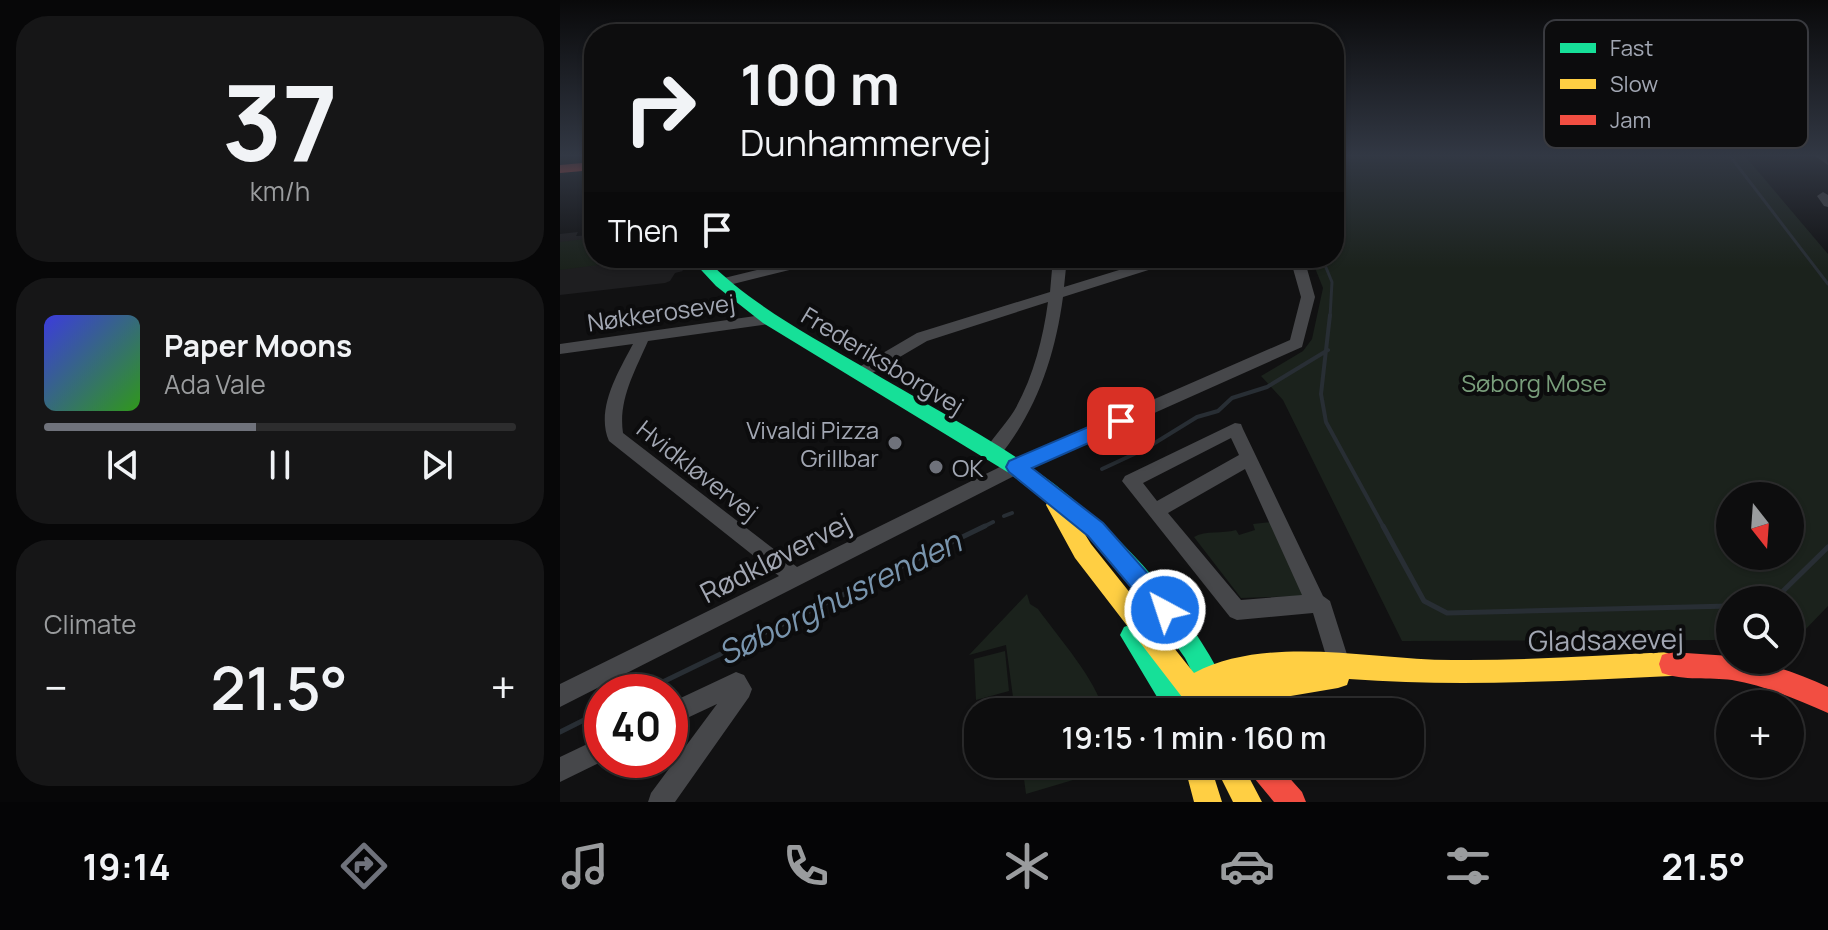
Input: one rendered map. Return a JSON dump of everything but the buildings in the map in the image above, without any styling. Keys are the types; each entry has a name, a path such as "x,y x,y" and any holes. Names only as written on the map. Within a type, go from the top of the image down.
{"street":[{"name":"Frederiksborgvej","path":"707,268 721,283 769,319 993,452 1095,529 1165,610 1193,650 1218,698"},
{"path":"721,283 781,268"},
{"path":"993,452 1012,432 1021,416 1045,348 1058,292 1059,268"},
{"path":"859,374 922,337 1138,268"},
{"name":"Rødkløvervej","path":"560,696 1016,467 1297,343 1308,297 1300,268"},
{"name":"Nøkkerosevej","path":"560,349 769,319"},
{"name":"Hvidkløvervej","path":"643,337 615,403 612,425 615,436 796,578"},
{"path":"1316,603 1237,610 1131,481 1235,429 1316,603 1323,608 1339,664"},
{"path":"1155,511 1249,458"},
{"name":"Frederiksborgvej","path":"1050,496 1094,564 1196,698"},
{"name":"Frederiksborgvej","path":"1094,564 1107,600 1158,672 1172,698"},
{"name":"Gladsaxevej","path":"1191,688 1207,676 1234,669 1339,664 1424,672 1715,665 1775,675 1828,700"},
{"name":"Gladsaxevej","path":"1248,698 1378,669"},
{"path":"688,706 736,683 741,689 688,763"},
{"path":"560,770 584,758"},
{"path":"660,802 677,778"},
{"path":"1200,778 1208,802"},
{"path":"1215,778 1216,802"},
{"path":"1234,778 1245,800"},
{"path":"1241,778 1245,800"},
{"path":"1271,778 1292,802"}],"shaded area":[{"path":"578,232 576,236 584,236 584,268 681,268 683,271 675,273 665,283 560,295 560,234"}],"green space":[{"name":"Søborg Mose","path":"1344,193 1777,193 1828,254 1828,606 1804,631 1804,586 1716,586 1716,640 1402,641 1283,400 1261,376 1303,351 1312,339 1323,288 1315,268 1344,268"},
{"path":"584,239 584,267 560,270 560,242"},
{"path":"1271,522 1304,596 1241,598 1194,537 1236,530 1239,535 1255,530 1253,524"},
{"path":"1027,594 1030,604 1038,609 1066,645 1099,698 1013,698 1006,645 969,655"},
{"path":"1005,651 1009,691 976,698 974,659"},
{"path":"1024,778 1080,778 1026,794"}],"waterway":[{"path":"1759,193 1828,284"},
{"path":"1326,268 1332,282 1330,317"},
{"path":"1326,351 1330,315"},
{"name":"Søborghusrenden","path":"1102,469 1145,449 1197,417 1218,411 1232,398 1267,387 1326,351"},
{"path":"1326,351 1321,394 1326,422 1384,528"},
{"name":"Søborghusrenden","path":"1004,516 1012,513"},
{"name":"Søborghusrenden","path":"985,526 993,522"},
{"name":"Søborghusrenden","path":"679,674 985,526"},
{"name":"Søborghusrenden","path":"981,528 985,526"},
{"path":"1383,526 1424,601 1447,613 1716,606"},
{"path":"1788,586 1828,547"},
{"name":"Søborghusrenden","path":"560,732 584,720"}],"traffic: fast":[{"path":"707,268 721,283 769,319 1016,467 1095,529 1165,610 1193,650 1218,698"},
{"path":"1132,635 1172,698"}],"traffic: slow":[{"path":"1056,505 1083,551 1191,688 1196,698"},
{"path":"1191,688 1214,676 1241,668 1271,665 1455,672 1671,664"},
{"path":"1213,698 1338,676"},
{"path":"1201,778 1208,802"},
{"path":"1235,778 1248,802"}],"traffic: jam":[{"path":"1671,664 1751,672 1828,700"},
{"path":"1271,778 1292,802"}],"place":[{"name":"Vivaldi Pizza Grillbar","path":"895,443"},
{"name":"OK","path":"936,467"}],"route":[{"path":"1121,421 1016,467 1095,529 1165,610"}]}
